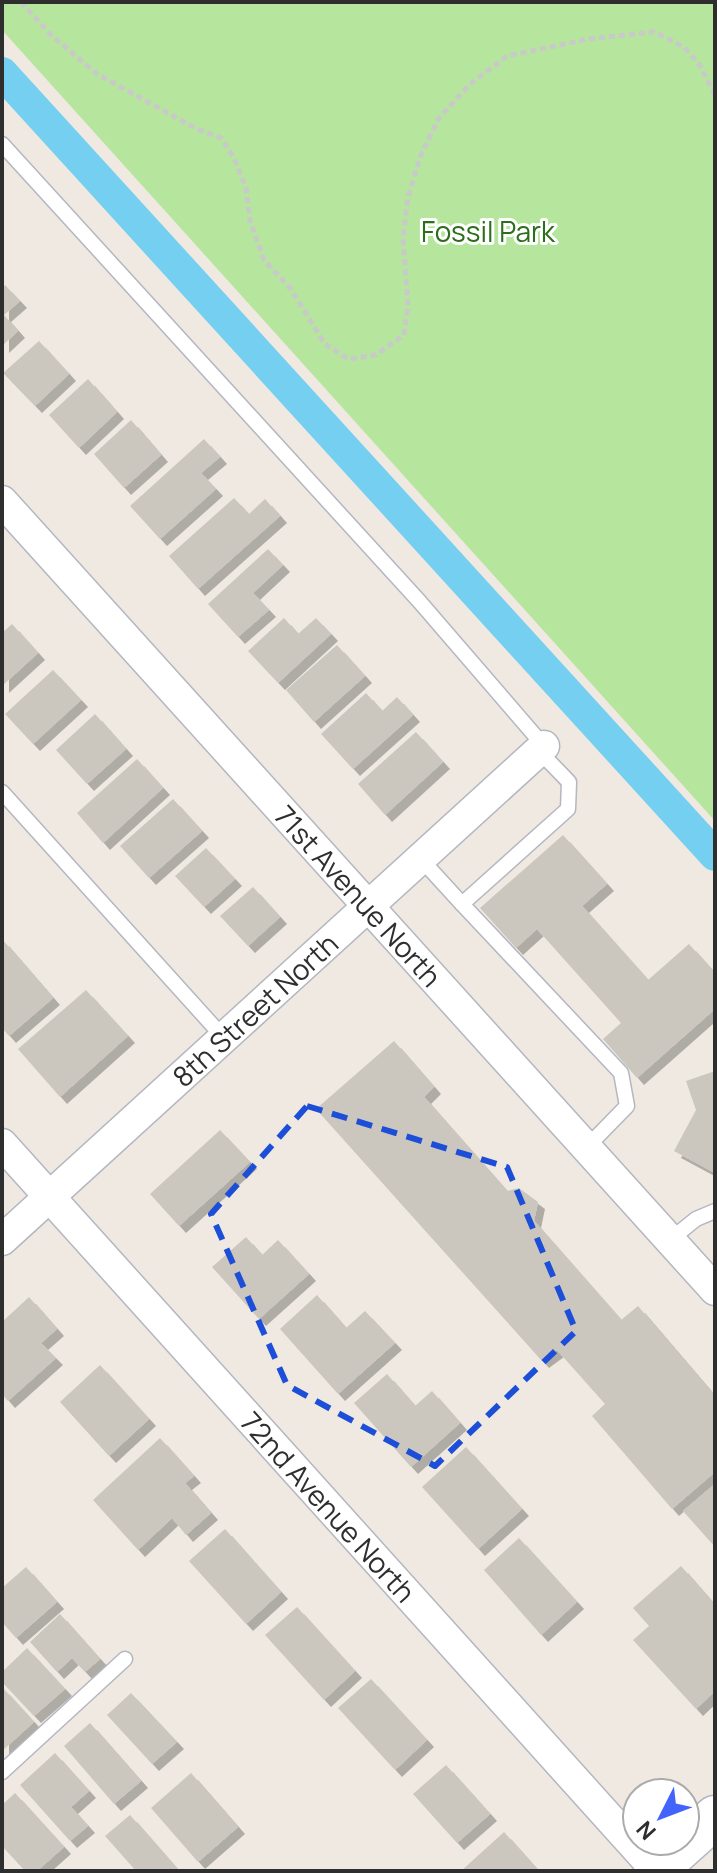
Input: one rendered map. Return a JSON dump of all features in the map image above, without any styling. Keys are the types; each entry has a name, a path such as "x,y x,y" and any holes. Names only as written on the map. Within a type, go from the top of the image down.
{"main road":[{"path":"656,1871 715,1817"}],"street":[{"name":"71st Avenue North","path":"2,501 715,1290"},
{"name":"8th Street North","path":"2,1240 541,748"},
{"name":"72nd Avenue North","path":"2,1144 656,1871"}],"lane":[{"path":"2,144 409,590 569,782 568,809 462,904"},
{"path":"2,792 224,1038"},
{"path":"420,858 621,1073 627,1106 586,1148"},
{"path":"670,1240 696,1219 715,1211"},
{"path":"2,1772 125,1659"}],"path":[{"path":"21,2 50,34 97,74 197,129 221,138 234,158 246,188 250,221 264,260 290,288 325,344 348,359 376,355 404,335 408,306 403,238 408,197 421,155 439,118 470,84 507,56 589,39 654,32 684,47 699,64 715,95"}],"highlighted area":[{"path":"307,1106 507,1167 576,1331 435,1466 287,1385 211,1214"}],"green space":[{"name":"Fossil Park","path":"2,2 715,2 715,821 2,30"}],"building":[{"path":"5,285 20,301 4,315 18,331 2,346 2,288"},
{"path":"39,341 69,374 35,406 3,373"},
{"path":"88,379 117,412 79,448 49,415"},
{"path":"131,420 161,455 124,488 94,454"},
{"path":"204,439 220,457 201,473 216,489 160,539 130,506"},
{"path":"234,498 249,514 265,499 280,516 198,589 169,556"},
{"path":"268,549 283,565 253,593 269,610 238,637 208,604"},
{"path":"284,618 298,634 316,618 331,634 278,683 248,651"},
{"path":"12,624 38,653 2,686 2,633"},
{"path":"337,645 365,676 314,722 286,690"},
{"path":"53,670 81,700 33,744 5,714"},
{"path":"366,693 382,711 397,697 413,715 353,769 321,734"},
{"path":"95,714 126,749 87,784 56,750"},
{"path":"416,732 443,762 385,815 358,784"},
{"path":"137,759 163,788 103,843 77,813"},
{"path":"173,799 202,831 149,878 120,846"},
{"path":"563,835 607,884 582,906 648,980 689,944 715,973 715,1009 637,1078 603,1039 621,1023 537,929 516,948 480,908"},
{"path":"206,848 235,879 204,907 175,876"},
{"path":"253,887 280,917 248,946 220,916"},
{"path":"2,939 53,998 9,1036 2,1028"},
{"path":"86,990 128,1036 60,1097 18,1049"},
{"path":"394,1041 434,1087 424,1097 507,1191 519,1188 538,1202 534,1221 621,1320 638,1306 715,1396 715,1472 672,1509 592,1416 605,1404 557,1350 542,1361 316,1109"},
{"path":"715,1071 715,1173 674,1151 696,1110 686,1081"},
{"path":"220,1130 250,1162 179,1226 150,1194"},
{"path":"246,1237 262,1255 278,1240 309,1274 259,1319 212,1267"},
{"path":"317,1295 346,1328 365,1311 395,1343 338,1394 280,1329"},
{"path":"29,1297 57,1329 41,1343 56,1358 8,1401 2,1394 2,1322"},
{"path":"100,1365 149,1419 109,1456 60,1402"},
{"path":"387,1374 415,1406 432,1391 460,1423 411,1467 354,1403"},
{"path":"160,1438 194,1476 185,1483 211,1513 186,1535 172,1518 138,1550 93,1500"},
{"path":"466,1447 522,1509 478,1549 422,1487"},
{"path":"715,1484 715,1547 683,1511"},
{"path":"225,1529 281,1592 246,1624 189,1561"},
{"path":"519,1538 577,1602 541,1635 484,1570"},
{"path":"681,1566 715,1605 715,1691 696,1709 633,1640 649,1626 633,1608"},
{"path":"26,1567 57,1602 16,1638 2,1622 2,1588"},
{"path":"297,1607 355,1671 324,1700 265,1635"},
{"path":"60,1614 100,1659 85,1672 72,1658 57,1672 30,1642"},
{"path":"27,1648 65,1689 34,1716 2,1682 2,1672"},
{"path":"371,1679 427,1740 395,1770 338,1708"},
{"path":"2,1687 34,1722 2,1751"},
{"path":"131,1693 177,1742 152,1764 107,1715"},
{"path":"90,1723 141,1781 114,1804 64,1746"},
{"path":"55,1753 89,1791 71,1807 88,1826 70,1841 20,1785"},
{"path":"446,1765 490,1814 457,1843 413,1794"},
{"path":"191,1773 238,1827 198,1862 151,1808"},
{"path":"15,1793 64,1847 37,1871 25,1871 2,1846 2,1805"},
{"path":"130,1815 179,1871 136,1871 105,1836"},
{"path":"504,1832 537,1869 461,1871"}],"waterway":[{"path":"2,73 715,855"}]}
